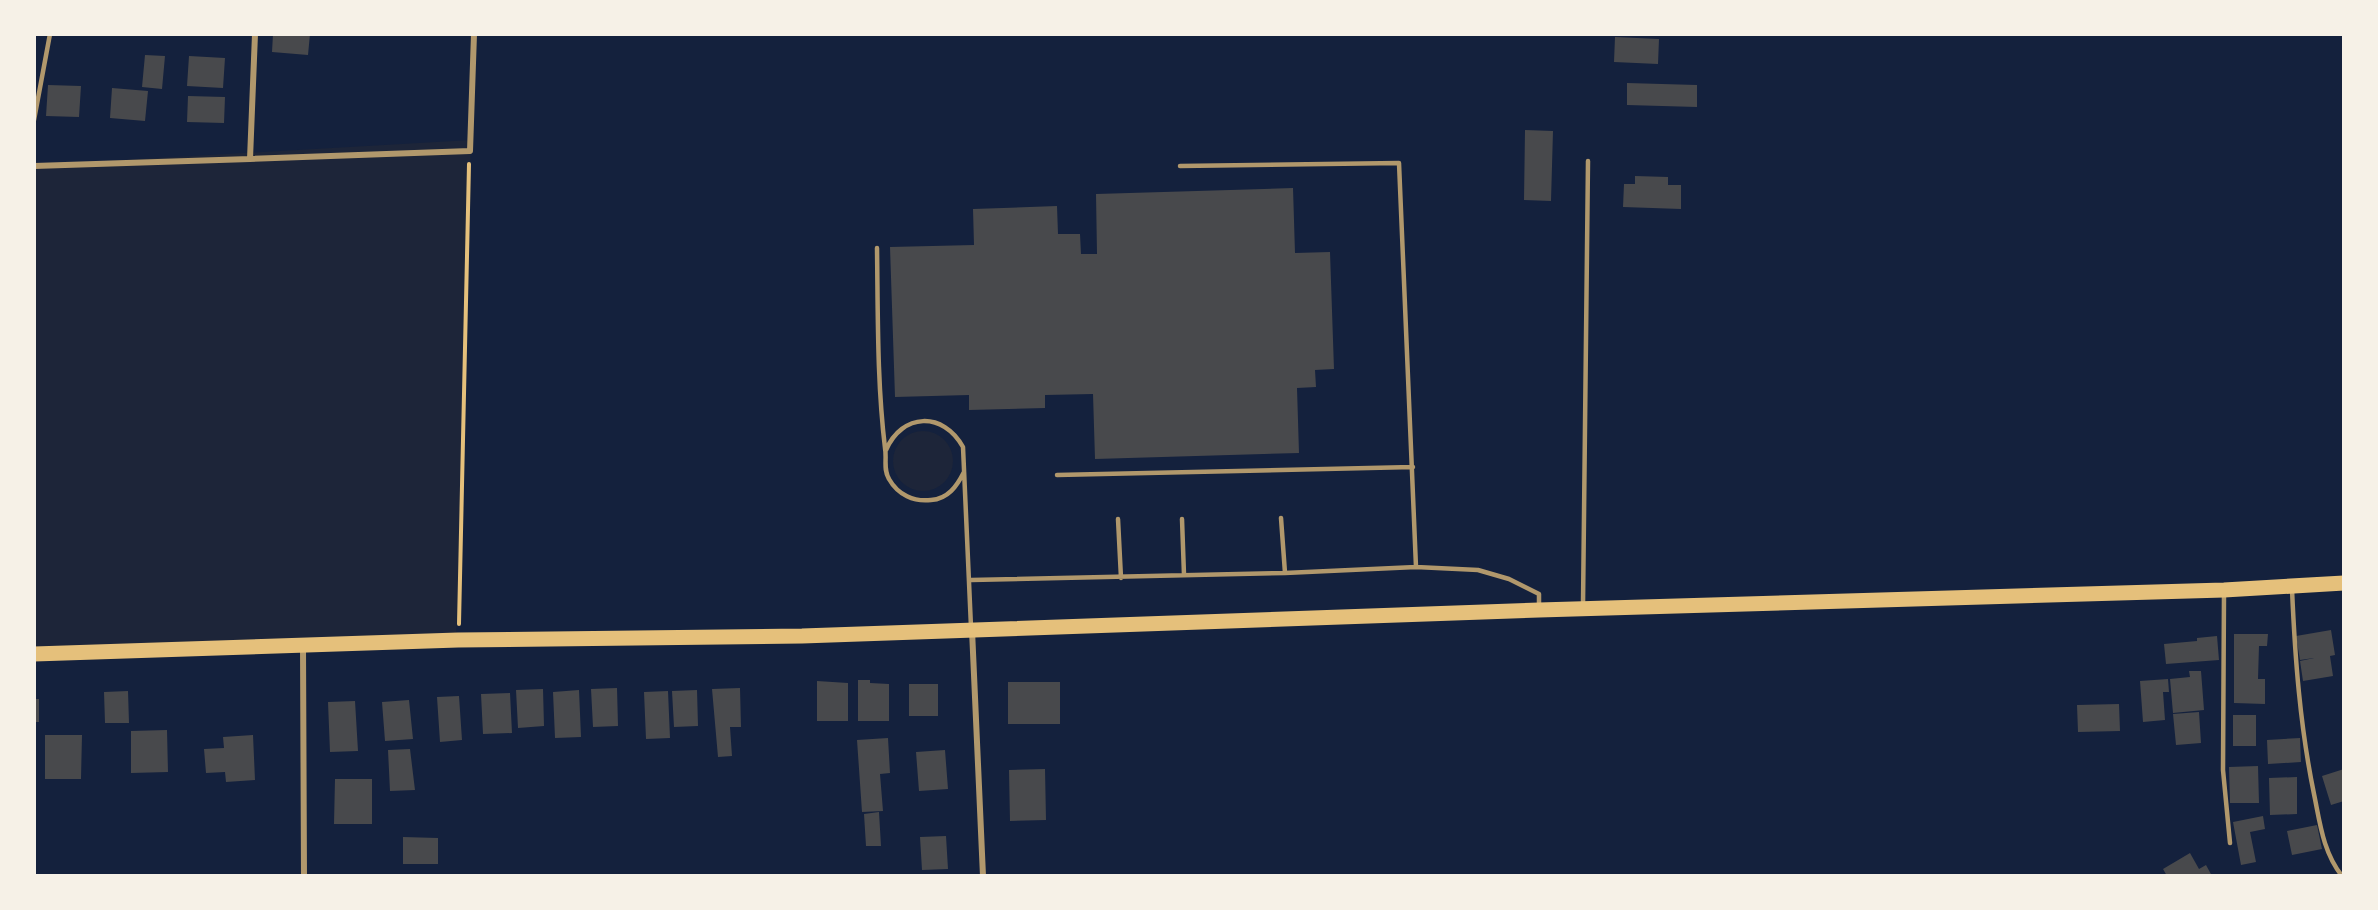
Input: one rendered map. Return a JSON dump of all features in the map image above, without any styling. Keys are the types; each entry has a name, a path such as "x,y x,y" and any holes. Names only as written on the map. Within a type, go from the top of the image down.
{"main road":[{"path":"34,654 458,640 802,636 1539,609 2343,586"}],"street":[{"path":"250,159 255,34"},
{"path":"34,166 470,151 474,34"},
{"path":"972,630 983,876"},
{"path":"303,646 304,876"}],"lane":[{"path":"34,120 50,34"},
{"path":"1583,608 1588,161"},
{"path":"1180,166 1399,163 1416,567"},
{"path":"877,248 880,411 886,450"},
{"path":"964,472 958,484 948,494 935,500 914,499 896,489 888,478 884,464 886,450 899,429 917,422 936,422 957,436 965,459 972,630"},
{"path":"1057,475 1413,466"},
{"path":"1281,518 1285,573"},
{"path":"1118,519 1121,578"},
{"path":"1182,519 1184,575"},
{"path":"971,580 1121,578 1416,567 1478,570 1539,594 1539,609"},
{"path":"2292,587 2296,682 2307,760 2324,842 2342,876"},
{"path":"2224,590 2223,770 2230,843"}],"path":[{"path":"458,640 470,151"}],"shaded area":[{"path":"471,140 456,643 35,660 35,165"},
{"path":"923,431 940,436 948,444 953,461 948,478 940,486 923,491 906,486 898,478 893,461 898,444 906,436"}],"building":[{"path":"273,34 310,34 308,55 272,52"},
{"path":"1615,37 1659,39 1658,64 1614,62"},
{"path":"145,55 165,56 162,89 142,87"},
{"path":"189,56 225,58 223,88 187,86"},
{"path":"1627,83 1697,85 1697,107 1627,105"},
{"path":"48,85 81,86 79,117 46,116"},
{"path":"112,88 148,91 145,121 110,118"},
{"path":"188,96 225,97 224,123 187,122"},
{"path":"1525,130 1553,131 1551,201 1524,200"},
{"path":"1635,176 1668,177 1668,185 1681,185 1681,209 1623,207 1624,184 1635,184"},
{"path":"1293,188 1295,253 1330,252 1334,369 1315,370 1316,387 1297,388 1299,453 1095,459 1093,394 1045,395 1045,408 969,410 969,395 895,397 890,247 974,245 973,209 1057,206 1058,234 1080,234 1081,254 1097,254 1096,194"},
{"path":"2331,630 2335,655 2330,656 2333,676 2303,681 2300,661 2314,658 2300,660 2296,636"},
{"path":"2234,634 2268,634 2267,646 2259,646 2258,679 2265,679 2265,704 2234,703"},
{"path":"2217,636 2219,660 2166,664 2164,644 2197,641 2197,638"},
{"path":"2189,671 2201,671 2204,710 2173,713 2170,679 2190,677"},
{"path":"2168,679 2169,692 2163,692 2165,720 2143,722 2140,681"},
{"path":"858,680 889,684 889,721 858,721"},
{"path":"817,681 848,683 848,721 817,721"},
{"path":"1008,682 1060,682 1060,724 1008,724"},
{"path":"909,684 938,684 938,716 909,716"},
{"path":"617,688 618,726 593,727 591,689"},
{"path":"740,688 741,727 730,727 732,756 718,757 712,689"},
{"path":"543,689 544,726 518,728 516,690"},
{"path":"579,690 581,737 555,738 553,692"},
{"path":"697,690 698,726 674,727 672,691"},
{"path":"128,691 129,723 105,723 104,692"},
{"path":"668,691 670,738 646,739 644,692"},
{"path":"510,693 512,733 483,734 481,694"},
{"path":"459,696 462,740 440,742 437,697"},
{"path":"34,699 39,699 39,722 34,722"},
{"path":"409,700 413,739 385,741 382,702"},
{"path":"355,701 358,751 330,752 328,702"},
{"path":"2119,704 2120,731 2078,732 2077,705"},
{"path":"2199,712 2201,743 2176,745 2173,714"},
{"path":"2233,715 2256,715 2256,746 2233,746"},
{"path":"167,730 168,772 131,773 131,731"},
{"path":"45,735 82,735 81,779 45,779"},
{"path":"253,735 255,780 226,782 225,772 206,773 204,749 224,748 223,737"},
{"path":"888,738 890,773 880,774 883,811 862,812 857,740"},
{"path":"2300,738 2301,762 2268,764 2267,740"},
{"path":"410,749 415,790 390,791 388,750"},
{"path":"945,750 948,789 919,791 916,752"},
{"path":"2258,766 2259,803 2230,803 2229,767"},
{"path":"1045,769 1046,820 1010,821 1009,770"},
{"path":"2344,769 2344,801 2331,805 2322,776"},
{"path":"2297,777 2297,814 2270,815 2269,778"},
{"path":"335,779 372,779 372,824 334,824"},
{"path":"879,812 881,846 866,846 864,814"},
{"path":"2263,816 2265,829 2250,832 2256,862 2241,865 2233,822"},
{"path":"2317,825 2322,849 2292,855 2287,831"},
{"path":"946,836 948,869 922,870 920,837"},
{"path":"403,837 438,838 438,864 403,864"},
{"path":"2190,853 2199,869 2206,865 2212,876 2167,876 2163,869"}]}
